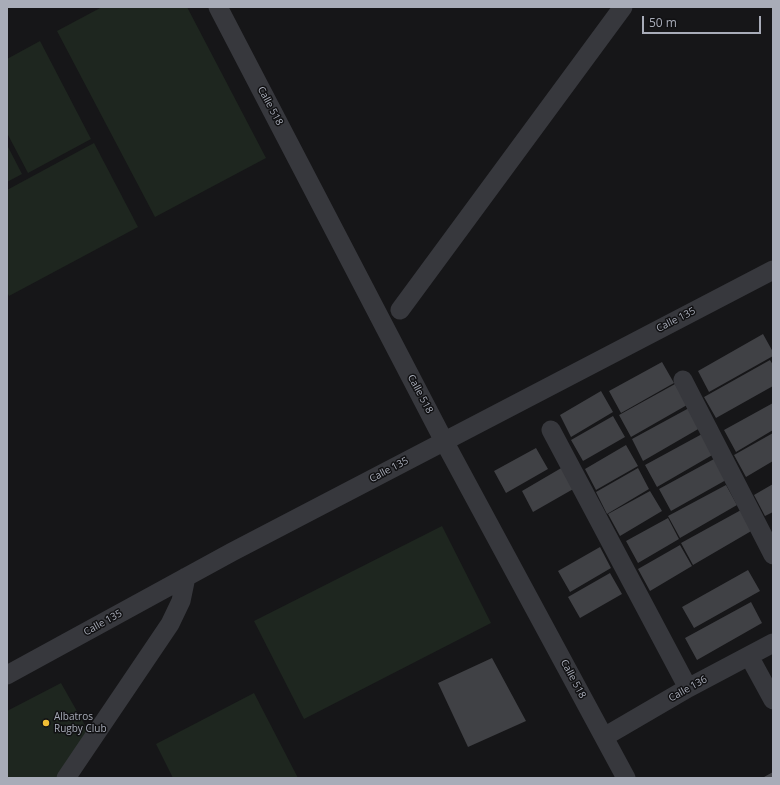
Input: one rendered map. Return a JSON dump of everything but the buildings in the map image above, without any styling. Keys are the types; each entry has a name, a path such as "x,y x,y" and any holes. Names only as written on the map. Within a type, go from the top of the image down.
{"street":[{"name":"Calle 518","path":"218,7 444,441 626,778"},
{"path":"400,310 623,7"},
{"name":"Calle 135","path":"7,675 186,577 773,270"},
{"path":"683,380 773,555"},
{"path":"551,430 688,688"},
{"path":"66,778 170,624 181,601 186,577"},
{"name":"Calle 136","path":"604,737 688,688 773,643"},
{"path":"749,656 773,700"}],"shaded area":[{"path":"102,7 187,7 266,158 155,217 57,31"},
{"path":"40,41 91,139 28,173 7,133 7,59"},
{"path":"94,143 138,227 9,296 7,292 7,190"},
{"path":"7,145 22,174 7,182"},
{"path":"442,526 491,623 304,719 254,621"},
{"name":"Albatros Rugby Club","path":"61,683 91,736 62,778 7,778 7,711"},
{"path":"254,693 298,778 173,778 156,744"}],"place":[{"name":"Albatros Rugby Club","path":"46,723"}]}
